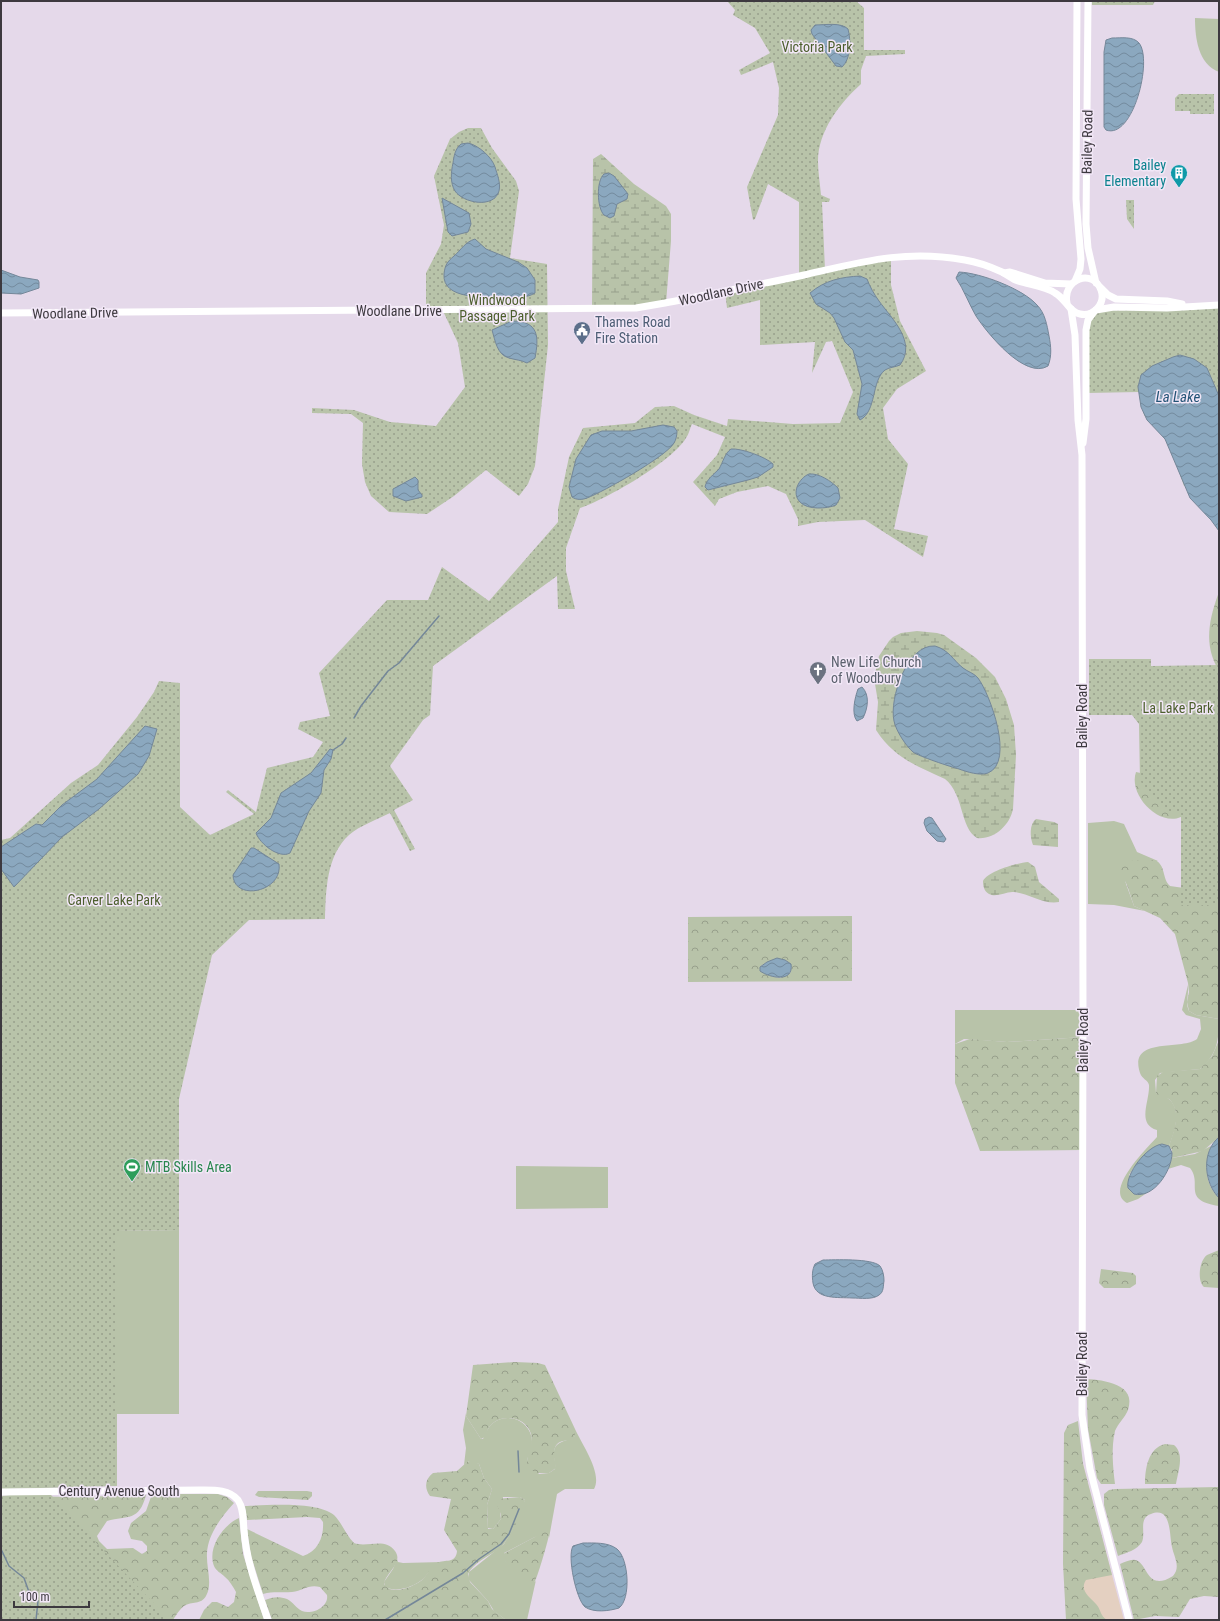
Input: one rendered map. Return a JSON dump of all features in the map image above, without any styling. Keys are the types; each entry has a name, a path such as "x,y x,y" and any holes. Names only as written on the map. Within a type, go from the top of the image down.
{"main road":[{"name":"Bailey Road","path":"1073,282 1080,269 1081,259 1076,199 1077,1"},
{"name":"Bailey Road","path":"1088,1 1086,224 1088,248 1097,284"},
{"name":"Woodlane Drive","path":"1,313 630,308 665,304 876,259 905,255 927,255 965,260 1004,273 1008,277 1018,281 1052,291 1069,306"},
{"name":"Woodlane Drive","path":"1004,273 1010,272 1045,283 1073,282"},
{"path":"1188,306 1168,301 1116,299 1108,295 1097,284 1088,278 1073,282 1066,293 1069,306 1080,314 1088,314 1114,307 1167,308 1219,305"},
{"path":"1095,311 1102,297 1097,284"},
{"name":"Bailey Road","path":"1069,306 1075,335 1078,420 1082,455 1082,1407 1090,1469 1129,1620"},
{"name":"Bailey Road","path":"1082,455 1086,419 1086,330 1088,320 1095,311"},
{"name":"Century Avenue South","path":"1,1492 223,1491 236,1498 242,1512 250,1566 268,1620"}],"shaded area":[{"path":"1083,1464 1095,1511 1124,1620 1082,1620"}],"green space":[{"name":"Carver Lake Park","path":"727,1 856,1 864,8 864,50 905,50 905,54 866,56 861,70 861,84 845,100 826,128 819,150 818,165 821,195 830,199 829,202 822,202 825,270 891,256 891,285 900,321 926,371 897,389 883,408 888,439 908,464 894,529 928,536 923,557 865,520 818,522 798,526 798,519 786,494 768,486 737,492 719,499 715,506 693,482 717,455 725,437 692,424 687,436 679,447 667,458 638,479 591,504 580,508 566,548 566,571 575,609 558,609 557,576 433,666 430,715 423,720 390,766 413,800 394,810 415,849 410,851 390,813 363,826 349,835 341,843 336,853 329,874 327,886 325,919 249,920 212,955 179,1099 179,1230 117,1231 117,1486 1,1489 1,840 10,838 71,783 98,765 137,717 154,692 159,681 180,683 180,807 210,835 254,814 226,792 228,790 256,812 267,768 313,757 323,742 298,729 300,722 330,716 319,673 387,600 428,600 442,567 489,601 558,522 558,509 569,457 583,428 635,423 655,407 674,406 694,415 727,426 728,419 793,424 840,423 853,392 832,341 826,342 812,373 815,342 760,345 760,300 727,308 725,291 799,275 799,202 768,184 755,219 753,220 747,187 778,115 779,88 773,62 741,75 739,70 770,53 755,28 733,15 735,10"},
{"path":"1092,1 1155,1 1153,5 1092,5"},
{"path":"1195,18 1219,19 1219,72 1206,63 1202,57 1197,42"},
{"path":"1179,94 1214,94 1214,114 1190,114 1190,111 1175,111 1175,98"},
{"name":"Windwood Passage Park","path":"468,128 481,128 492,148 516,181 519,191 510,258 547,264 548,345 535,466 528,484 519,496 486,470 454,496 427,514 389,512 371,496 365,482 362,464 363,423 351,414 312,413 312,408 354,410 390,422 436,426 465,387 458,343 443,311 426,311 426,273 441,244 444,225 434,176 450,139 459,132"},
{"path":"601,154 634,184 666,206 671,214 671,241 666,303 592,309 593,159"},
{"path":"1126,200 1134,200 1134,229 1127,219"},
{"path":"1219,305 1219,486 1184,486 1165,439 1144,415 1139,392 1087,393 1085,334 1095,311"},
{"path":"1219,592 1219,671 1211,651 1209,632 1210,622"},
{"path":"917,631 944,635 976,658 995,677 1006,699 1014,725 1016,755 1013,809 1005,826 989,837 977,838 972,833 964,819 956,793 945,779 916,765 898,754 890,748 876,730 878,702 874,678 879,656 893,637 901,633"},
{"name":"La Lake Park","path":"1089,659 1151,659 1151,666 1219,665 1219,905 1181,905 1181,813 1167,813 1140,781 1139,724 1132,715 1089,715"},
{"path":"1136,772 1163,778 1182,815 1181,817 1172,819 1163,817 1155,813 1147,806 1136,790"},
{"path":"1036,819 1058,824 1058,847 1033,845 1031,831 1032,824"},
{"path":"1114,821 1124,824 1137,852 1158,861 1133,861 1125,881 1134,906 1145,911 1114,905 1088,904 1088,823"},
{"path":"1155,860 1161,865 1166,880 1170,886 1219,897 1219,1019 1196,1015 1189,1011 1187,1002 1189,992 1188,983 1175,934 1160,918 1134,906 1127,885 1119,870 1120,865 1129,861"},
{"path":"1028,862 1035,867 1039,882 1059,899 1059,902 1048,902 1014,892 998,895 987,893 983,881 986,877 1010,866"},
{"path":"852,916 852,981 688,982 688,917","holes":["785,960 791,964 791,972 780,978 771,976 761,966 767,962"]},
{"path":"1188,985 1187,1005 1189,1011 1196,1015 1219,1019 1216,1047 1206,1064 1200,1069 1160,1073 1155,1080 1156,1093 1169,1099 1174,1105 1176,1110 1175,1129 1169,1146 1162,1144 1152,1150 1139,1161 1132,1170 1129,1175 1137,1195 1151,1190 1138,1199 1127,1203 1121,1197 1120,1189 1124,1179 1137,1159 1157,1137 1157,1130 1147,1123 1146,1111 1149,1085 1140,1073 1138,1061 1142,1054 1149,1049 1180,1044 1197,1039 1201,1029 1200,1019 1186,1015 1182,1010"},
{"path":"955,1010 1083,1010 1083,1037 1007,1042 964,1039 955,1044"},
{"path":"1083,1037 1083,1150 980,1151 955,1083 955,1044 970,1039 1007,1042"},
{"path":"1219,1040 1219,1137 1203,1151 1172,1158 1172,1150 1169,1146 1176,1122 1175,1110 1169,1099 1160,1097 1156,1093 1157,1076 1163,1072 1200,1069 1212,1056"},
{"path":"1211,1146 1207,1174 1208,1180 1214,1192 1219,1198 1219,1206 1200,1200 1195,1191 1195,1180 1190,1168 1181,1165 1168,1169 1172,1158 1195,1154"},
{"path":"516,1166 608,1167 608,1208 516,1209"},
{"path":"179,1230 179,1414 116,1414 117,1231"},
{"path":"1219,1250 1219,1288 1204,1287 1200,1280 1202,1262 1207,1255"},
{"path":"1101,1269 1133,1273 1136,1276 1136,1284 1130,1288 1104,1288 1099,1283"},
{"path":"515,1362 538,1363 545,1365 575,1429 575,1436 573,1439 563,1441 556,1445 554,1456 556,1468 549,1473 536,1473 528,1467 527,1460 532,1439 528,1428 524,1423 513,1418 500,1419 490,1426 485,1437 481,1439 466,1416 473,1365"},
{"path":"1086,1379 1110,1382 1117,1385 1128,1394 1130,1401 1125,1416 1115,1431 1113,1458 1115,1484 1101,1484 1097,1478 1088,1429"},
{"path":"466,1413 466,1416 481,1439 483,1439 491,1425 499,1420 512,1418 524,1424 531,1435 532,1442 527,1460 539,1474 549,1473 555,1469 555,1448 559,1443 575,1436 575,1429 594,1467 596,1482 594,1489 565,1489 557,1494 549,1538 549,1535 535,1537 504,1553 506,1562 535,1582 536,1580 527,1620 506,1620 494,1611 488,1601 468,1579 469,1572 504,1544 513,1529 525,1500 520,1497 503,1497 500,1512 501,1519 493,1529 488,1528 487,1505 492,1489 484,1478 479,1464 469,1461 464,1465 466,1448 463,1430"},
{"path":"1078,1421 1083,1464 1112,1575 1086,1580 1084,1587 1086,1594 1098,1606 1103,1617 1107,1620 1066,1620 1063,1564 1064,1433 1068,1425"},
{"path":"1165,1444 1174,1445 1179,1453 1180,1463 1176,1484 1145,1484 1147,1466 1151,1454 1159,1446"},
{"path":"472,1460 479,1464 484,1478 492,1489 487,1505 488,1529 493,1529 501,1519 497,1499 520,1497 525,1500 519,1518 503,1545 477,1563 468,1574 470,1582 488,1601 492,1609 506,1620 272,1620 265,1600 281,1597 289,1600 302,1611 310,1612 323,1606 327,1599 327,1595 320,1587 316,1586 292,1592 274,1592 263,1594 251,1556 247,1529 303,1556 313,1551 319,1543 323,1522 320,1518 307,1517 247,1520 245,1506 304,1506 326,1511 334,1515 354,1543 381,1544 391,1547 397,1555 397,1560 384,1584 387,1588 397,1590 408,1588 422,1580 437,1563 455,1558 457,1551 444,1530 451,1499 430,1496 426,1487 428,1478 433,1473 457,1471 467,1462"},
{"path":"1219,1487 1219,1597 1204,1596 1190,1599 1179,1617 1155,1616 1134,1620 1120,1564 1130,1560 1135,1560 1143,1566 1153,1579 1158,1581 1173,1576 1177,1566 1172,1547 1170,1529 1163,1514 1158,1513 1147,1516 1143,1522 1143,1538 1140,1545 1118,1556 1104,1505 1104,1494 1109,1490 1115,1489"},
{"path":"258,1491 307,1491 312,1492 312,1496 308,1500 259,1497 255,1495"},
{"path":"152,1494 218,1494 227,1497 234,1503 220,1520 210,1539 207,1553 209,1586 204,1599 202,1601 184,1606 173,1620 52,1620 1,1496 76,1497 146,1495 140,1510 136,1514 107,1521 97,1536 99,1541 107,1549 133,1548 142,1554 147,1551 147,1546 142,1541 131,1539 128,1531 131,1523 146,1511"},
{"path":"51,1495 163,1613 163,1620 1,1620 1,1496"},
{"path":"239,1518 243,1554 264,1620 199,1620 204,1610 212,1602 217,1602 228,1607 234,1602 236,1592 228,1580 217,1571 212,1559 218,1538 227,1526"},
{"path":"546,1531 549,1535 540,1568 534,1583 529,1582 514,1573 506,1564 503,1554"},
{"path":"397,1559 398,1562 403,1563 442,1562 434,1567 423,1579 410,1587 389,1589 385,1587 384,1582 393,1569"}],"water":[{"path":"815,25 841,25 848,29 850,49 845,64 842,67 836,66 812,34 811,30"},
{"path":"1112,38 1134,39 1139,43 1143,52 1144,65 1138,97 1125,123 1116,130 1106,130 1104,127 1104,52 1106,40"},
{"path":"468,143 476,146 484,152 491,159 495,167 500,185 496,197 491,200 485,202 471,201 459,195 453,188 451,174 455,153 461,144"},
{"path":"609,173 614,176 628,194 627,199 617,204 614,216 610,218 602,212 598,194 601,177 604,174"},
{"path":"442,198 469,213 471,224 468,232 452,236 448,232"},
{"path":"475,239 486,249 518,262 527,268 535,280 535,293 519,297 476,297 457,293 450,289 445,282 444,274 447,264 466,244"},
{"path":"1,270 20,277 38,280 39,288 21,294 1,293"},
{"path":"959,272 978,275 1001,283 1022,293 1037,305 1045,319 1050,340 1051,355 1048,366 1039,369 1018,361 998,343 981,324 973,311 962,287 956,278"},
{"path":"860,276 867,279 875,296 896,323 901,331 906,348 905,356 900,365 885,370 881,375 869,410 860,420 857,414 862,384 853,350 845,342 834,318 830,313 816,304 810,293 828,282 847,277"},
{"path":"512,321 528,324 532,327 537,337 535,358 527,363 509,358 502,354 496,342 492,330"},
{"name":"La Lake","path":"1180,355 1194,359 1207,368 1219,396 1219,531 1211,520 1190,498 1165,439 1147,420 1141,407 1138,387 1141,375 1152,366"},
{"path":"663,425 674,427 677,431 676,439 669,449 648,465 587,498 575,499 572,497 569,487 576,459 591,435 602,431 631,431"},
{"path":"731,449 747,451 759,456 770,461 773,464 773,467 758,477 708,490 705,487 707,482 719,469 726,455"},
{"path":"809,474 825,478 838,488 840,498 836,505 812,508 803,505 800,502 796,494 797,486 805,476"},
{"path":"415,477 418,480 418,490 422,497 406,501 393,496 393,489"},
{"path":"935,646 944,650 963,668 978,678 994,712 998,727 1000,756 996,766 988,773 977,774 916,754 907,746 897,729 894,721 894,700 902,674 908,663 916,654 925,648"},
{"path":"862,687 865,690 867,706 863,718 857,721 854,714 855,701 858,689"},
{"path":"145,726 157,729 149,756 138,774 99,809 62,837 14,887 1,869 1,847 36,824 42,825 62,805 97,779"},
{"path":"330,749 333,750 331,759 324,770 321,793 309,811 290,853 281,854 275,852 261,842 256,833 271,818 281,793 311,773"},
{"path":"929,817 932,818 946,839 944,842 937,841 927,831 924,823 925,819"},
{"path":"251,848 254,848 279,864 278,874 274,881 266,887 249,891 241,889 235,883 233,875"},
{"path":"777,958 785,960 791,964 789,974 775,977 769,976 760,971 760,967"},
{"path":"1219,1137 1219,1198 1210,1184 1207,1159 1213,1143"},
{"path":"1162,1144 1169,1146 1172,1153 1169,1167 1165,1175 1155,1188 1141,1194 1134,1194 1128,1188 1128,1182 1133,1168 1150,1150"},
{"path":"823,1260 853,1260 876,1263 880,1266 883,1273 884,1281 881,1294 873,1298 834,1297 823,1295 815,1288 812,1275 815,1264"},
{"path":"583,1543 601,1543 609,1545 617,1549 621,1554 626,1570 627,1588 623,1603 619,1608 606,1611 589,1609 585,1607 578,1596 573,1577 571,1551 573,1546"}],"waterway":[{"path":"354,718 361,706 388,671 399,663 439,616"},
{"path":"333,750 342,744 346,738"},
{"path":"518,1451 519,1472"},
{"path":"385,1620 463,1573 479,1559 501,1544 509,1534 519,1509"},
{"path":"1,1549 9,1566 24,1578 29,1592 33,1595 33,1599 38,1601 36,1620"}],"place":[{"name":"Bailey Elementary","path":"1179,188"},
{"name":"Thames Road Fire Station","path":"582,345"},
{"name":"New Life Church of Woodbury","path":"818,685"},
{"name":"MTB Skills Area","path":"132,1182"}],"park label":[{"name":"Victoria Park","path":"817,47"}]}
